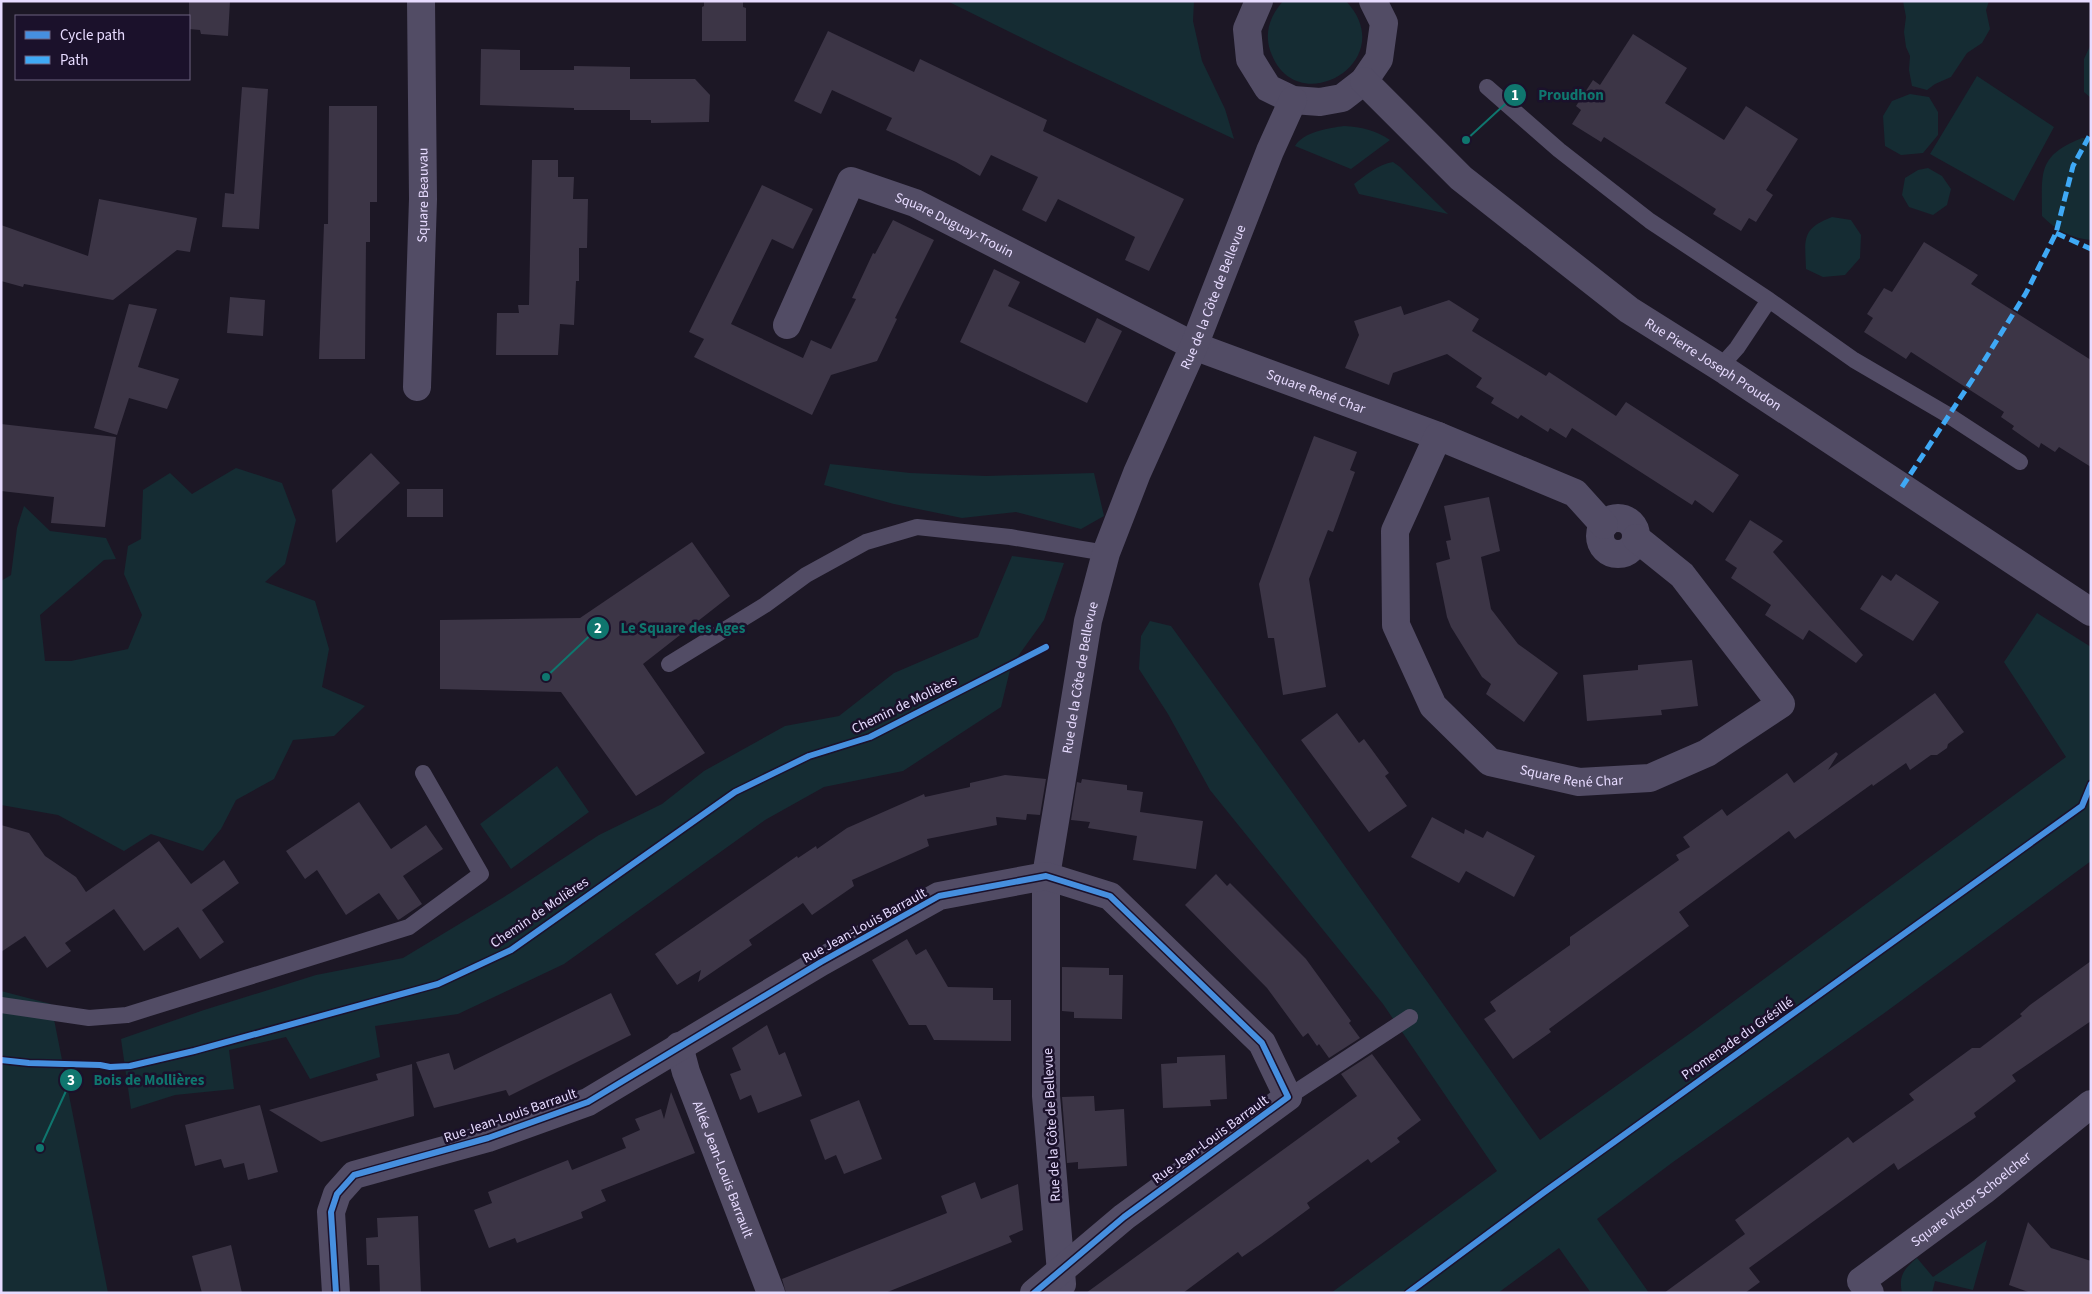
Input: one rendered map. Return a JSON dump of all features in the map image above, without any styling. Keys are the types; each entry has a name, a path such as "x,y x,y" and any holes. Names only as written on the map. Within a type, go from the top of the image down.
{"street":[{"name":"Square Beauvau","path":"417,387 424,199 421,1"},
{"path":"1259,1 1247,29 1250,59 1268,88 1293,100 1320,102 1342,98 1364,81 1379,59 1384,23 1373,1"},
{"name":"Rue Pierre Joseph Proudon","path":"1364,81 1460,178 1629,310 1720,367 2091,612"},
{"name":"Rue de la Côte de Bellevue","path":"1062,1282 1046,1096 1046,876 1088,621 1106,553 1137,474 1194,346 1270,151 1293,100"},
{"name":"Square Duguay-Trouin","path":"787,324 851,182 915,203 1194,346"},
{"name":"Square René Char","path":"1194,346 1438,436 1575,493 1604,525 1613,519 1624,520 1634,526 1636,538 1682,575 1781,704 1707,753 1650,778 1578,782 1490,762 1433,706 1396,625 1395,530 1438,436"},
{"name":"Rue Jean-Louis Barrault","path":"336,1293 331,1212 337,1194 354,1175 488,1138 588,1102 821,962 939,896 1046,876 1110,896 1262,1043 1288,1097 1124,1217 1062,1282 1034,1293"},
{"name":"Allée Jean-Louis Barrault","path":"679,1046 686,1072 771,1293"},
{"name":"Square Victor Schoelcher","path":"1870,1293 1861,1281 1983,1191 2091,1104"}],"lane":[{"path":"1487,87 1559,150 1650,222 1769,300 1854,360 1948,415 2020,462"},
{"path":"1720,367 1737,348 1769,300"},
{"path":"669,664 765,605 806,575 866,542 917,527 1010,537 1106,553"},
{"path":"1,1005 89,1018 127,1016 410,927 481,874 423,773"},
{"path":"1288,1097 1410,1017"}],"shaded area":[{"path":"947,1 1194,1 1193,21 1202,61 1225,109 1234,139 1073,63"},
{"path":"1283,1 1346,1 1360,24 1362,45 1353,63 1338,76 1320,83 1300,82 1282,72 1270,50 1268,30 1275,12"},
{"path":"1903,1 1989,1 1986,10 1990,29 1982,43 1967,53 1951,77 1927,90 1912,86 1909,70 1910,56 1906,47 1904,32 1906,17"},
{"path":"2091,44 2091,98 2084,92 2084,59"},
{"path":"1977,76 2054,127 2014,201 1930,154"},
{"path":"1910,94 1929,97 1938,112 1938,135 1923,153 1901,155 1885,146 1883,116 1892,101"},
{"path":"1344,126 1368,130 1390,140 1351,169 1295,146 1310,134"},
{"path":"2082,138 2091,138 2091,240 2064,232 2042,216 2042,188 2045,167 2057,152"},
{"path":"1393,162 1448,214 1359,194 1354,184 1377,168"},
{"path":"1928,168 1942,176 1951,189 1947,205 1933,215 1909,207 1902,195 1905,178 1918,170"},
{"path":"1832,217 1851,220 1861,235 1860,258 1845,275 1823,277 1806,269 1805,250 1807,236 1815,226"},
{"path":"830,464 910,473 986,476 1094,473 1104,516 1081,529 1016,512 962,518 894,504 824,485"},
{"path":"236,468 282,483 296,520 285,564 265,582 315,601 329,649 322,687 365,706 334,736 293,740 274,779 236,800 221,829 203,851 151,834 124,851 58,815 1,805 1,581 11,575 17,528 24,506 50,531 106,538 116,559 104,560 40,615 45,661 71,661 128,649 142,615 124,574 128,546 141,539 143,490 170,473 192,494"},
{"path":"1012,556 1064,563 1044,620 1011,666 1001,707 903,771 824,787 765,820 564,964 458,1014 375,1026 380,1057 310,1079 286,1037 229,1050 234,1089 175,1095 131,1109 121,1039 204,1010 316,975 403,958 504,897 599,835 662,804 704,771 785,726 839,716 894,673 978,637"},
{"path":"2037,613 2091,647 2091,861 1883,1014 1673,1162 1597,1219 1649,1293 1591,1293 1559,1248 1498,1293 1331,1293 1497,1171 1383,1004 1210,790 1168,714 1139,669 1141,636 1150,621 1171,626 1540,1140 1692,1032 2066,757 2004,662"},
{"path":"557,766 589,812 511,869 480,824"},
{"path":"1,991 51,1004 108,1293 1,1293"},
{"path":"1987,1240 1973,1290 1935,1281 1932,1293 1902,1293 1901,1281 1904,1272 1917,1258 1933,1277"}],"building":[{"path":"189,1 230,1 228,36 201,34 200,30 190,29"},
{"path":"704,1 743,1 743,7 746,8 746,41 702,41 702,7 704,6"},
{"path":"828,31 914,72 920,59 1047,120 1043,131 1184,199 1149,271 1125,260 1135,237 1058,199 1046,222 1022,210 1038,177 991,155 980,176 956,162 886,130 892,118 832,90 821,114 794,101"},
{"path":"1633,34 1687,68 1665,103 1724,140 1746,106 1798,139 1766,190 1773,195 1756,222 1749,218 1741,231 1713,214 1716,209 1604,137 1601,142 1572,124 1581,110 1576,106 1593,80 1600,85"},
{"path":"481,49 520,50 520,70 574,70 574,66 630,67 630,79 695,79 710,95 709,122 651,123 651,120 630,120 630,110 574,110 574,108 480,105"},
{"path":"242,87 268,89 259,229 222,227 225,193 234,194"},
{"path":"329,106 377,106 377,202 370,202 370,242 366,242 365,359 319,359 324,224 328,224"},
{"path":"532,160 558,160 558,177 574,177 573,199 588,199 587,248 579,248 579,281 576,281 574,325 560,324 558,355 496,355 497,313 519,313 518,305 529,305"},
{"path":"762,185 813,209 793,249 772,239 731,324 803,358 811,340 831,349 856,299 852,298 873,253 875,254 893,220 934,240 895,318 897,319 877,361 831,375 812,415 694,357 704,339 689,332"},
{"path":"99,199 197,218 190,252 177,250 113,300 24,284 23,287 1,281 1,225 88,256"},
{"path":"1924,242 1978,275 1971,284 2091,360 2091,467 2059,447 2055,452 2041,443 2039,448 2012,429 2014,426 2001,417 2004,412 1911,352 1906,359 1864,332 1873,318 1867,314 1884,288 1892,292"},
{"path":"994,269 1020,282 1008,306 1085,343 1097,318 1122,331 1087,403 960,342"},
{"path":"230,297 265,300 263,336 227,333"},
{"path":"1449,300 1479,319 1472,331 1546,376 1549,372 1616,416 1626,402 1739,475 1713,513 1695,500 1692,505 1572,428 1566,438 1550,428 1548,432 1521,415 1518,419 1491,403 1494,398 1476,387 1482,378 1447,354 1393,373 1389,385 1345,368 1359,335 1354,321 1401,306 1404,315"},
{"path":"129,304 157,309 138,367 179,379 167,409 129,398 117,435 94,428"},
{"path":"1,424 116,437 105,527 51,523 54,497 1,491"},
{"path":"1314,436 1357,452 1350,470 1355,472 1333,532 1328,530 1309,579 1326,687 1283,695 1274,638 1268,638 1259,584"},
{"path":"371,453 400,483 336,543 332,490"},
{"path":"407,489 443,489 443,517 407,517"},
{"path":"1489,497 1500,551 1481,557 1491,609 1518,644 1558,673 1524,722 1486,694 1491,684 1482,677 1451,627 1447,617 1436,563 1450,559 1446,541 1451,540 1444,506"},
{"path":"1750,520 1783,541 1773,552 1863,655 1856,663 1809,630 1803,640 1765,615 1771,605 1731,578 1737,568 1725,560"},
{"path":"692,542 730,596 643,664 705,753 636,796 561,692 440,689 440,620 580,618"},
{"path":"1896,574 1939,602 1913,641 1860,609 1882,575 1891,581"},
{"path":"1692,660 1698,706 1661,710 1662,715 1587,721 1583,675 1638,670 1638,665"},
{"path":"1935,693 1964,732 1948,744 1947,748 1937,755 1931,755 1910,770 1906,763 1873,786 1872,784 1795,839 1789,831 1679,912 1689,926 1549,1029 1551,1032 1513,1059 1484,1019 1496,1011 1490,1002 1570,945 1570,937 1679,860 1676,855 1690,847 1683,837 1722,809 1727,816 1787,773 1794,783 1836,752 1838,754 1828,770"},
{"path":"1337,713 1359,743 1364,739 1389,773 1385,776 1407,806 1369,832 1301,740"},
{"path":"1005,775 1046,779 1040,815 1027,814 1026,820 996,817 997,825 927,839 929,846 852,880 854,886 812,915 803,903 749,940 752,945 698,982 701,970 677,985 655,954 797,856 798,858 816,846 817,849 847,828 924,794 925,797 970,787 970,783"},
{"path":"1082,779 1127,785 1127,790 1143,792 1140,812 1203,821 1196,869 1133,860 1137,836 1088,828 1090,822 1071,820 1077,782 1081,783"},
{"path":"359,802 391,849 426,825 443,849 403,876 422,904 398,920 379,893 346,915 317,870 305,879 286,851"},
{"path":"1432,817 1464,834 1465,829 1483,838 1487,831 1535,856 1514,897 1466,871 1459,883 1411,857"},
{"path":"1,825 29,833 45,856 76,877 86,892 159,841 191,884 224,860 239,883 202,910 224,942 200,959 178,927 144,951 114,909 65,943 71,951 47,968 25,936 1,952"},
{"path":"1216,874 1227,886 1230,883 1306,959 1351,1021 1349,1023 1360,1038 1329,1058 1308,1033 1303,1037 1267,988 1185,905"},
{"path":"907,939 916,955 926,949 948,987 993,988 993,1000 1011,1000 1011,1041 934,1040 926,1025 909,1025 872,960"},
{"path":"2091,961 2091,1021 2012,1075 2016,1081 1974,1113 1976,1117 1898,1170 1894,1163 1749,1268 1760,1282 1745,1293 1664,1293 1745,1234 1735,1220 1848,1137 1853,1143 1914,1100 1909,1094 1972,1048 1980,1048 2022,1016 2020,1014 2030,1005"},
{"path":"1062,967 1109,968 1109,975 1123,975 1122,1019 1074,1018 1074,1012 1062,1011"},
{"path":"611,993 631,1035 509,1096 506,1090 434,1108 416,1062 449,1053 454,1070"},
{"path":"767,1025 779,1055 785,1052 802,1096 758,1113 751,1095 740,1100 730,1074 741,1070 732,1048"},
{"path":"1372,1054 1421,1120 1397,1138 1400,1142 1371,1163 1368,1159 1307,1203 1310,1208 1261,1244 1242,1257 1238,1252 1183,1293 1086,1293 1357,1096 1341,1074"},
{"path":"1225,1055 1227,1099 1210,1100 1211,1106 1163,1108 1161,1064 1177,1063 1177,1057"},
{"path":"412,1064 414,1116 321,1142 269,1110 378,1080 376,1074"},
{"path":"671,1092 695,1153 601,1190 606,1201 581,1212 583,1218 517,1243 515,1238 489,1248 474,1210 492,1203 488,1192 568,1160 572,1170 626,1148 622,1138 640,1130 635,1119 661,1109 664,1119"},
{"path":"1094,1096 1095,1111 1124,1109 1127,1166 1078,1169 1078,1162 1067,1163 1062,1097"},
{"path":"859,1100 882,1159 844,1174 836,1155 825,1160 810,1120"},
{"path":"260,1105 278,1172 248,1180 244,1163 224,1168 221,1159 195,1166 185,1125"},
{"path":"975,1182 981,1199 1018,1184 1023,1230 1009,1236 1012,1242 885,1293 786,1293 782,1279 947,1213 941,1196"},
{"path":"418,1216 421,1293 380,1293 379,1265 367,1265 366,1238 378,1237 377,1218"},
{"path":"2028,1222 2051,1248 2091,1261 2091,1293 2031,1293 2009,1285"},
{"path":"231,1245 242,1293 202,1293 192,1256"}],"marked path":[{"path":"1902,487 2026,293 2056,233 2073,166 2091,133"},
{"path":"2056,233 2091,249"}],"cycle path":[{"name":"Chemin de Molières","path":"1,1060 110,1067 130,1066 194,1051 438,984 511,950 735,792 809,756 870,737 1046,647"},
{"name":"Promenade du Grésillé","path":"1408,1293 1543,1193 2082,806 2091,784"},
{"path":"336,1293 331,1212 337,1194 354,1175 488,1138 588,1102 821,962 939,896 1046,876 1110,896 1262,1043 1288,1097 1124,1217 1034,1293"}],"place":[{"name":"Proudhon","path":"1466,140"},
{"name":"Le Square des Ages","path":"546,677"},
{"name":"Bois de Mollières","path":"40,1148"}]}
